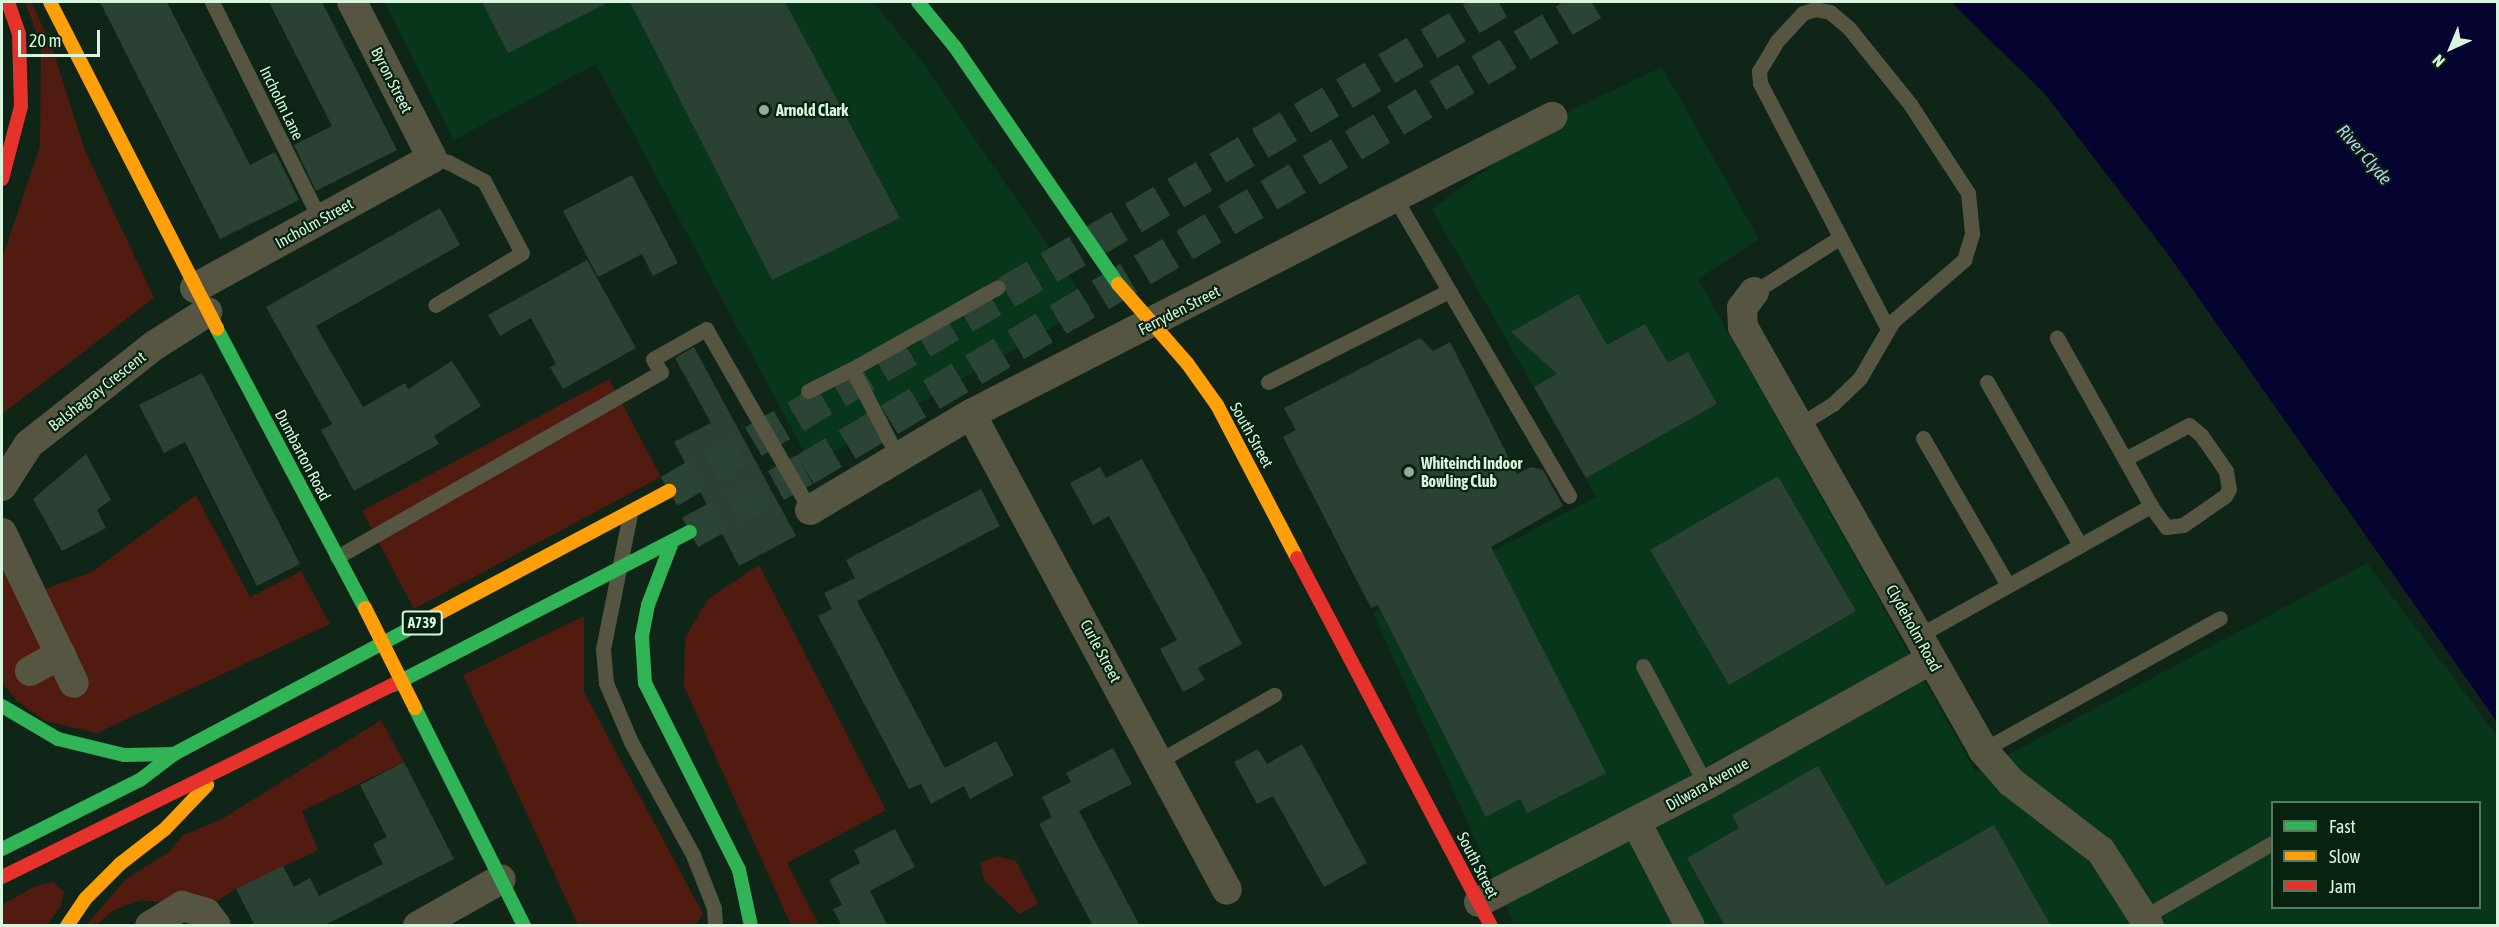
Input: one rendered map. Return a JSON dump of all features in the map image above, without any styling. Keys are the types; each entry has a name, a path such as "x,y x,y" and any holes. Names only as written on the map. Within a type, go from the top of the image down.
{"main road":[{"path":"2,178 21,106 19,34 8,2"},
{"name":"Dumbarton Road","path":"50,2 201,300 365,608 524,926"},
{"name":"South Street","path":"918,2 963,58 1119,286 1199,380 1242,450 1485,914"},
{"name":"A739","path":"2,849 140,780 174,754 630,514 669,491"},
{"name":"A739","path":"2,877 221,771 671,545 690,532"},
{"path":"671,545 648,605 642,637 645,683 739,870 751,926"},
{"path":"2,706 58,739 124,755 174,754"},
{"path":"67,926 120,864 165,830 221,771"}],"street":[{"name":"Byron Street","path":"352,2 432,158"},
{"name":"Ferryden Street","path":"810,510 971,414 1152,324 1552,117"},
{"name":"Incholm Street","path":"201,300 320,220 432,158"},
{"name":"Clydeholm Road","path":"1754,292 1742,308 1743,327 1983,750 2011,782 2101,851 2147,921"},
{"name":"Balshagray Crescent","path":"2,486 29,444 155,345 201,300"},
{"name":"Curle Street","path":"971,414 1227,890"},
{"path":"2,533 74,683"},
{"name":"Dilwara Avenue","path":"1485,914 1636,822 1706,785 1924,647"},
{"path":"30,671 61,654"},
{"path":"1636,822 1690,926"},
{"path":"418,926 501,879"},
{"path":"150,926 182,906 206,914 216,926"}],"lane":[{"name":"Incholm Lane","path":"213,2 320,220"},
{"path":"1799,425 1833,404 1853,385 1871,363 1888,329 1964,260 1971,240 1972,208 1962,181 1888,74 1838,18 1815,9 1803,13 1777,41 1759,71 1760,83 1888,329"},
{"path":"432,158 448,162 484,181 522,253 435,305"},
{"path":"1395,198 1569,496"},
{"path":"1754,292 1839,238"},
{"path":"808,391 852,369 998,287"},
{"path":"1268,382 1449,291"},
{"path":"337,557 661,372 653,359 706,329 810,510"},
{"path":"2057,338 2151,506 2166,527 2183,525 2225,496 2229,489 2226,471 2201,435 2189,425 2125,459"},
{"path":"852,369 898,457"},
{"path":"1988,382 2080,545"},
{"path":"1923,438 2008,585"},
{"path":"1924,647 2008,585 2151,506"},
{"path":"630,514 603,649 606,683 631,742 693,855 714,908 715,926"},
{"path":"1983,750 2220,618"},
{"path":"1642,666 1706,785"},
{"path":"1159,761 1274,695"},
{"path":"2147,921 2271,844"}],"shaded area":[{"path":"25,2 31,2 51,44 84,148 154,298 2,414 2,259 40,146 41,45"},
{"path":"385,2 873,2 920,59 1090,306 811,465 596,64 454,140"},
{"path":"1662,67 1759,239 1698,279 1976,772 2367,563 2497,736 2497,925 1514,925 1373,613 1596,497 1432,209 1563,114"},
{"path":"609,379 661,477 414,609 362,511"},
{"path":"196,495 250,597 301,571 330,624 97,733 45,721 17,701 2,682 2,551 26,596 92,572"},
{"path":"759,565 886,810 787,863 819,925 791,925 684,686 685,638 708,599"},
{"path":"584,616 584,692 703,914 695,925 578,925 463,675"},
{"path":"381,720 404,762 302,811 318,850 236,889 190,918 165,903 141,900 114,910 96,925 85,926 126,879 169,852 183,835 222,819"},
{"path":"997,856 1016,861 1038,904 1019,914 984,880 980,863"},
{"path":"53,882 64,892 61,906 47,925 2,925 2,905 35,886"}],"water":[{"name":"River Clyde","path":"1951,2 2497,2 2497,722 2167,253 2045,94"}],"building":[{"path":"100,2 167,2 250,165 275,152 299,200 220,239"},
{"path":"269,2 322,2 397,150 316,191 294,145 332,126"},
{"path":"482,2 609,2 508,53"},
{"name":"Arnold Clark","path":"630,2 785,2 900,218 772,280"},
{"path":"632,175 678,263 653,276 642,254 598,277 563,211"},
{"path":"440,208 460,245 316,326 363,407 405,383 408,389 452,361 481,406 434,436 439,444 354,491 321,430 332,424 266,307"},
{"path":"587,260 636,348 563,389 550,367 556,364 531,318 500,336 488,315"},
{"path":"1578,294 1607,345 1645,324 1668,363 1688,352 1717,404 1586,478 1534,387 1557,374 1511,332"},
{"path":"1420,338 1433,351 1450,342 1517,474 1531,467 1543,470 1563,506 1491,547 1606,773 1527,813 1520,799 1486,817 1378,605 1371,608 1283,437 1296,430 1284,408"},
{"path":"694,347 796,536 739,566 674,442 711,423 675,358"},
{"path":"202,373 300,564 257,586 185,442 164,453 139,405"},
{"path":"86,454 111,500 97,510 106,528 62,551 33,499"},
{"path":"1142,459 1242,644 1198,668 1205,680 1183,692 1160,649 1177,640 1109,516 1093,525 1070,483 1100,467 1106,478"},
{"path":"1778,476 1856,611 1729,685 1650,550"},
{"path":"981,489 1000,526 857,601 945,768 996,741 1014,775 970,799 964,786 931,804 921,784 909,789 818,616 832,609 824,593 855,578 846,560"},
{"path":"1302,744 1367,863 1324,887 1273,796 1257,804 1234,762 1258,749 1267,764"},
{"path":"1113,748 1132,784 1079,811 1140,926 1093,926 1039,824 1052,817 1042,797 1071,782 1066,773"},
{"path":"404,762 454,859 323,926 255,926 236,889 283,866 294,887 310,878 319,896 383,864 373,844 387,837 360,785"},
{"path":"1818,766 1886,886 1994,825 2051,926 1725,926 1687,858 1739,828 1732,815"},
{"path":"895,829 915,867 870,891 888,926 842,926 833,909 842,905 829,880 860,863 854,850"}],"tunnel":[{"path":"669,491 1499,2"},
{"path":"690,532 805,469 1595,2"}],"traffic: fast":[{"path":"918,2 955,47 1118,284"},
{"path":"217,329 365,608"},
{"path":"393,685 690,532"},
{"path":"671,545 648,605 642,637 645,683 739,870 751,926"},
{"path":"2,849 140,780 174,754 430,618"},
{"path":"2,706 58,739 124,755 174,754"},
{"path":"415,708 524,926"}],"traffic: slow":[{"path":"50,2 217,329"},
{"path":"1118,284 1187,363 1217,405 1297,558"},
{"path":"430,618 669,491"},
{"path":"365,608 415,708"},
{"path":"67,926 85,899 120,864 165,829 207,785"}],"traffic: jam":[{"path":"2,179 21,106 19,34 8,2"},
{"path":"1297,558 1491,926"},
{"path":"2,877 393,685"}],"place":[{"name":"Arnold Clark","path":"764,110"},
{"name":"Whiteinch Indoor Bowling Club","path":"1409,472"}]}
